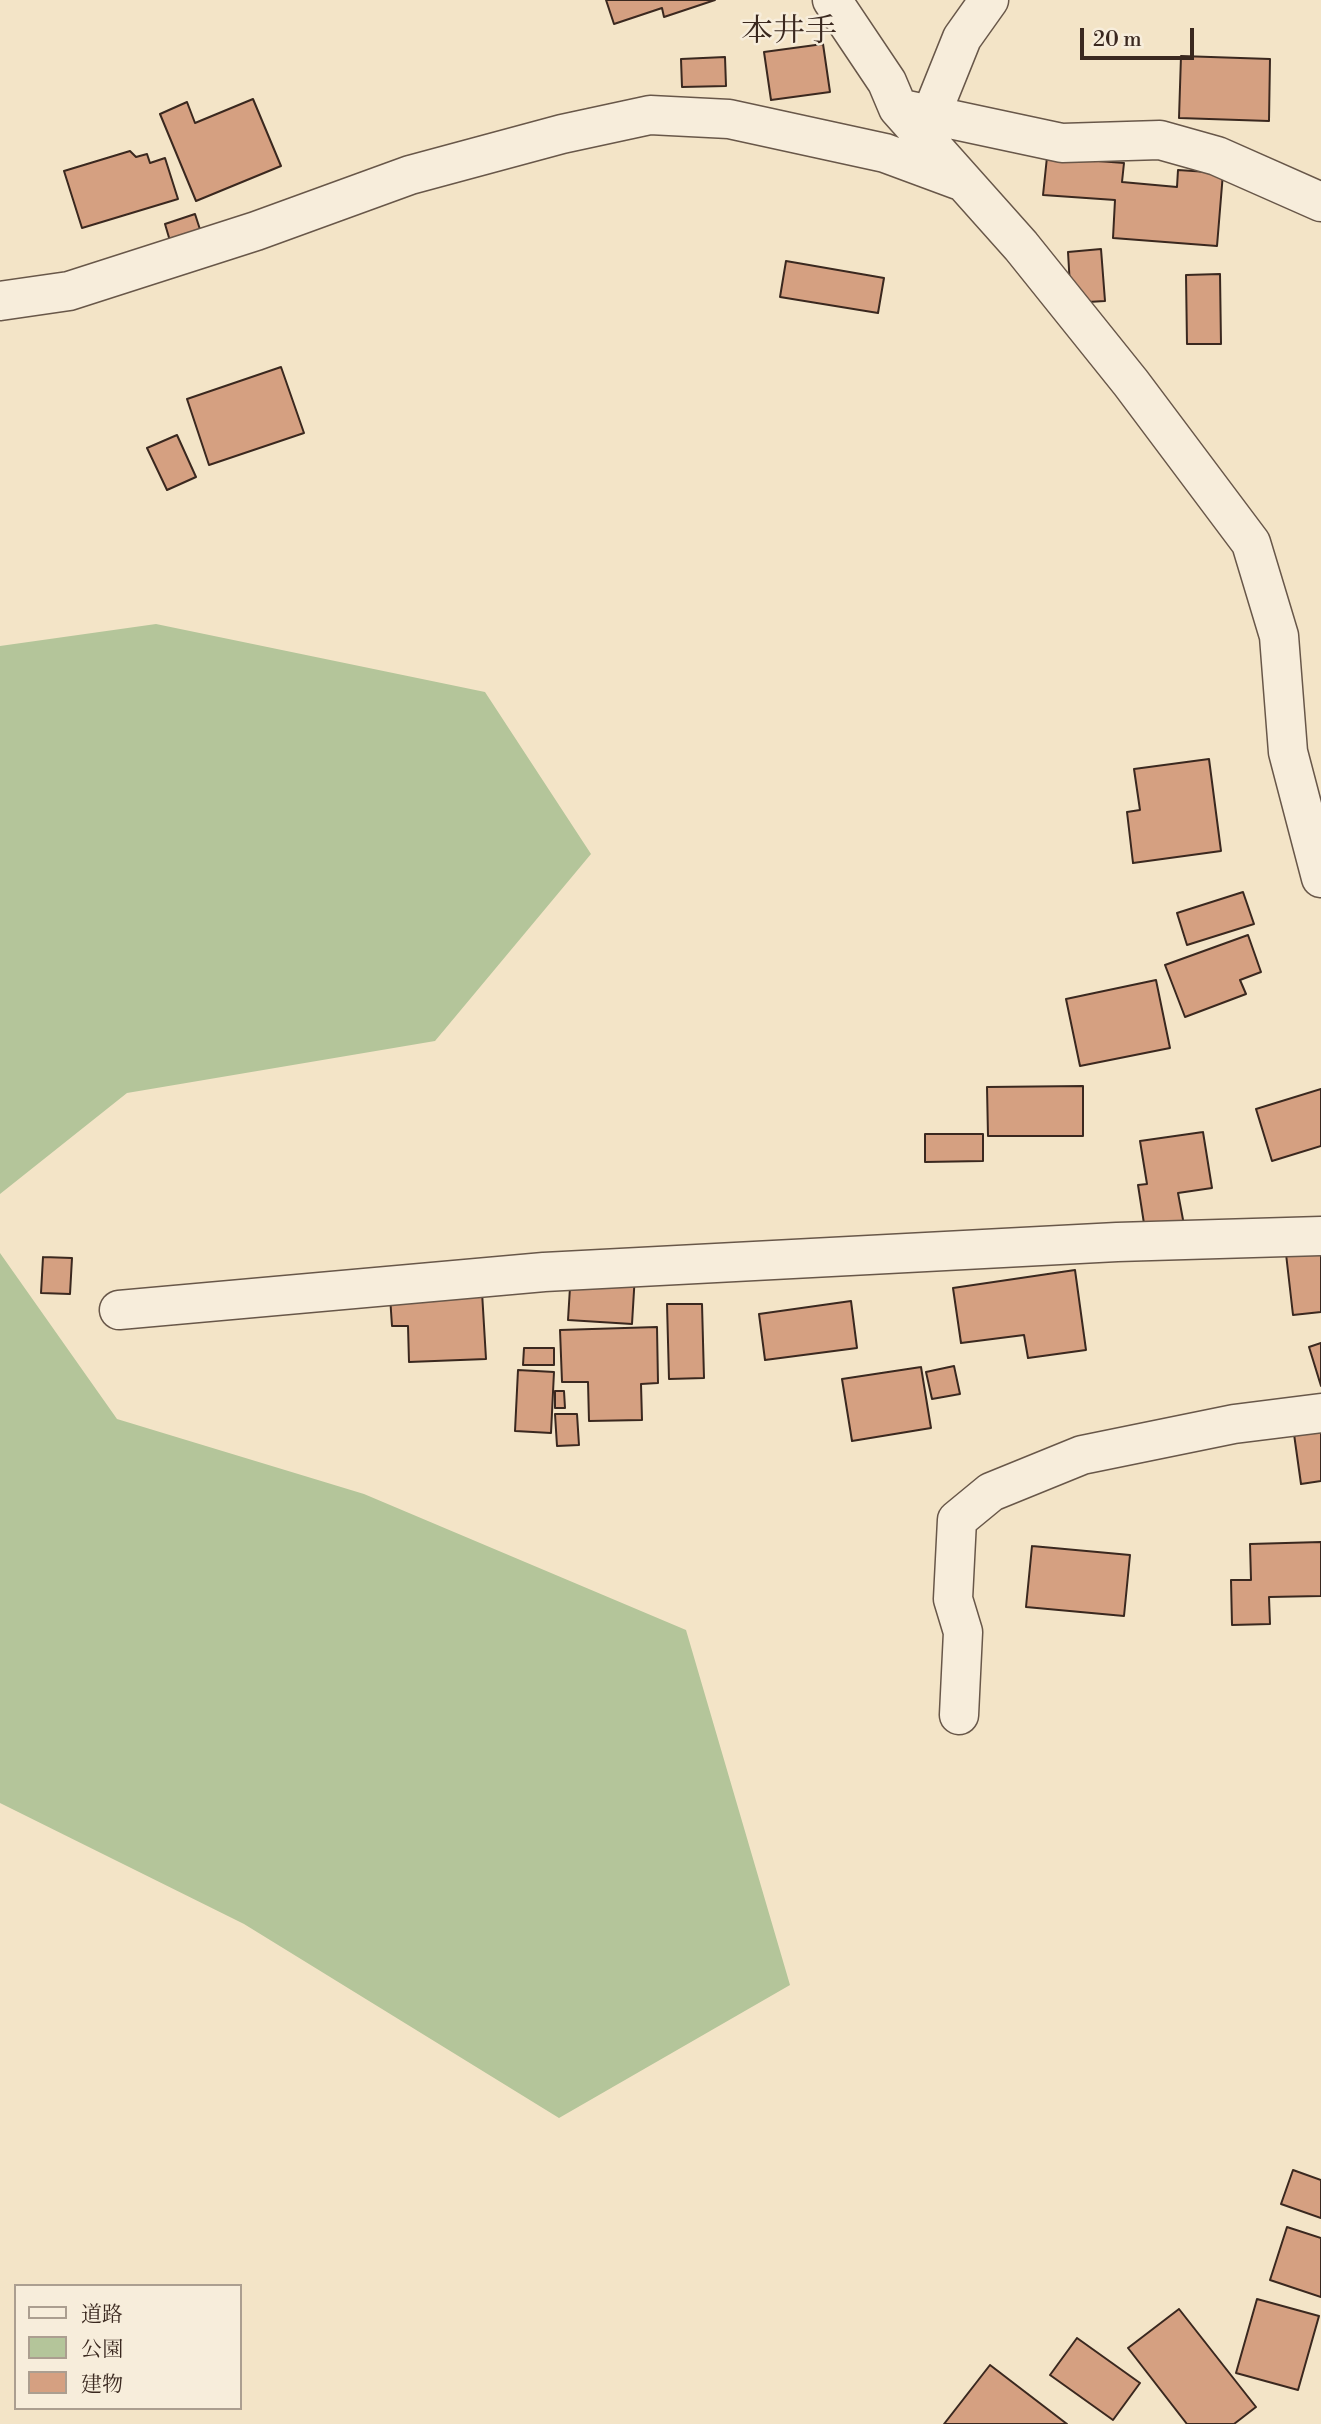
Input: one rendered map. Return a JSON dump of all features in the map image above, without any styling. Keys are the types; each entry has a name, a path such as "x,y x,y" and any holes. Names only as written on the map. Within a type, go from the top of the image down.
{"street":[{"path":"832,0 887,82 915,112 964,182 1021,246 1131,383 1251,543 1279,636 1288,752 1321,878"},
{"path":"915,112 989,0"},
{"path":"915,112 1062,143 1160,140 1217,156 1321,202"},
{"path":"0,301 69,291 256,231 410,175 562,134 650,115 729,119 885,153 964,182"},
{"path":"119,1310 544,1272 1118,1242 1321,1236"},
{"path":"959,1714 963,1632 953,1599 957,1520 991,1492 1082,1455 1234,1424 1321,1413"}],"green space":[{"path":"156,624 485,692 591,854 435,1041 127,1093 0,1194 0,646"},
{"path":"0,1253 117,1419 364,1494 686,1630 790,1985 559,2118 244,1924 0,1803"}],"building":[{"path":"606,0 715,0 664,17 662,8 614,24"},
{"path":"823,44 830,92 771,100 764,52"},
{"path":"1181,56 1270,59 1269,121 1179,118"},
{"path":"725,57 726,86 682,87 681,59"},
{"path":"253,99 281,166 196,201 160,114 187,102 195,123"},
{"path":"130,151 136,157 147,154 150,163 165,158 178,199 82,228 64,171"},
{"path":"1047,157 1124,163 1122,182 1177,187 1178,170 1223,173 1217,246 1113,238 1115,200 1043,195"},
{"path":"195,214 206,248 175,258 165,224"},
{"path":"1101,249 1105,301 1071,303 1068,252"},
{"path":"786,261 884,278 878,313 780,297"},
{"path":"1220,274 1221,344 1187,344 1186,275"},
{"path":"281,367 304,433 209,465 187,399"},
{"path":"177,435 196,477 167,490 147,448"},
{"path":"1209,759 1221,851 1133,863 1127,812 1140,810 1134,769"},
{"path":"1243,892 1254,924 1187,945 1177,913"},
{"path":"1248,935 1261,972 1240,980 1246,994 1185,1017 1165,965"},
{"path":"1156,980 1170,1048 1080,1066 1066,999"},
{"path":"1083,1086 1083,1136 988,1136 987,1087"},
{"path":"1321,1089 1321,1146 1272,1161 1256,1109"},
{"path":"1203,1132 1212,1188 1178,1193 1184,1225 1145,1230 1138,1185 1147,1184 1140,1141"},
{"path":"925,1134 983,1134 983,1161 925,1162"},
{"path":"1321,1241 1321,1312 1293,1315 1285,1245"},
{"path":"43,1257 72,1258 70,1294 41,1293"},
{"path":"1075,1270 1086,1350 1028,1358 1024,1335 961,1343 953,1288"},
{"path":"571,1271 635,1274 632,1324 568,1320"},
{"path":"482,1292 486,1359 409,1362 408,1326 392,1326 390,1296"},
{"path":"851,1301 857,1348 765,1360 759,1314"},
{"path":"667,1304 702,1304 704,1378 669,1379"},
{"path":"657,1327 658,1383 641,1384 642,1420 589,1421 588,1382 562,1382 560,1330"},
{"path":"1321,1343 1321,1386 1309,1347"},
{"path":"524,1348 554,1348 554,1365 523,1365"},
{"path":"954,1366 960,1394 932,1399 926,1372"},
{"path":"921,1367 931,1428 852,1441 842,1379"},
{"path":"518,1370 554,1372 551,1433 515,1431"},
{"path":"555,1391 564,1391 565,1408 555,1408"},
{"path":"555,1414 577,1414 579,1445 557,1446"},
{"path":"1321,1430 1321,1481 1301,1484 1294,1434"},
{"path":"1321,1542 1321,1596 1269,1597 1270,1624 1232,1625 1231,1580 1251,1580 1250,1544"},
{"path":"1032,1546 1130,1555 1124,1616 1026,1607"},
{"path":"1293,2170 1321,2180 1321,2218 1281,2204"},
{"path":"1287,2227 1321,2238 1321,2297 1270,2280"},
{"path":"1257,2299 1319,2316 1298,2390 1236,2373"},
{"path":"1179,2309 1256,2407 1234,2424 1187,2424 1128,2348"},
{"path":"1077,2338 1140,2383 1113,2420 1050,2375"},
{"path":"990,2365 1067,2424 944,2424"}],"district":[{"name":"本井手","path":"789,33"}]}
